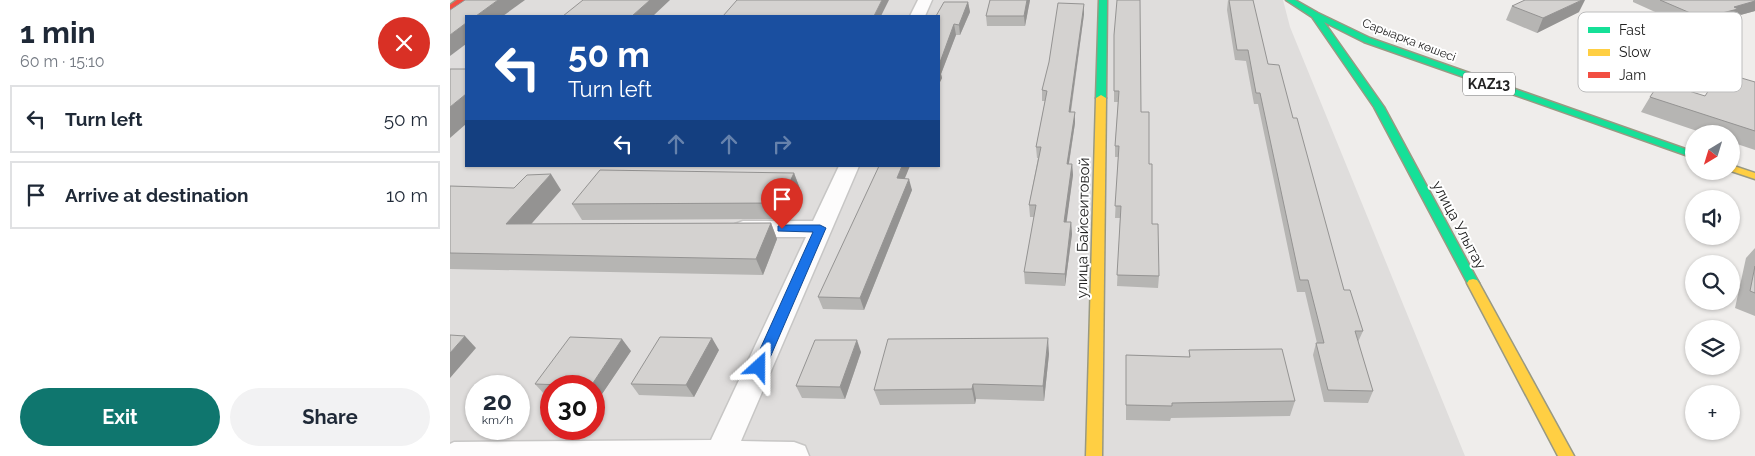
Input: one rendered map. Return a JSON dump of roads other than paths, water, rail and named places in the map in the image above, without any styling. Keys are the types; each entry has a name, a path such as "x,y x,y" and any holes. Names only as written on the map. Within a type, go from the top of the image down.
{"street":[{"path":"450,8 462,0"},
{"path":"918,15 925,0"},
{"name":"улица Байсеитовой","path":"1094,456 1103,0"},
{"name":"Сарыарқа көшесі","path":"1290,0 1315,16 1367,40 1685,152"},
{"name":"улица Улытау","path":"1315,16 1379,107 1566,456"},
{"path":"720,455 849,167"},
{"path":"1740,171 1755,176"},
{"path":"722,229 820,228"},
{"path":"454,456 794,456"}]}
